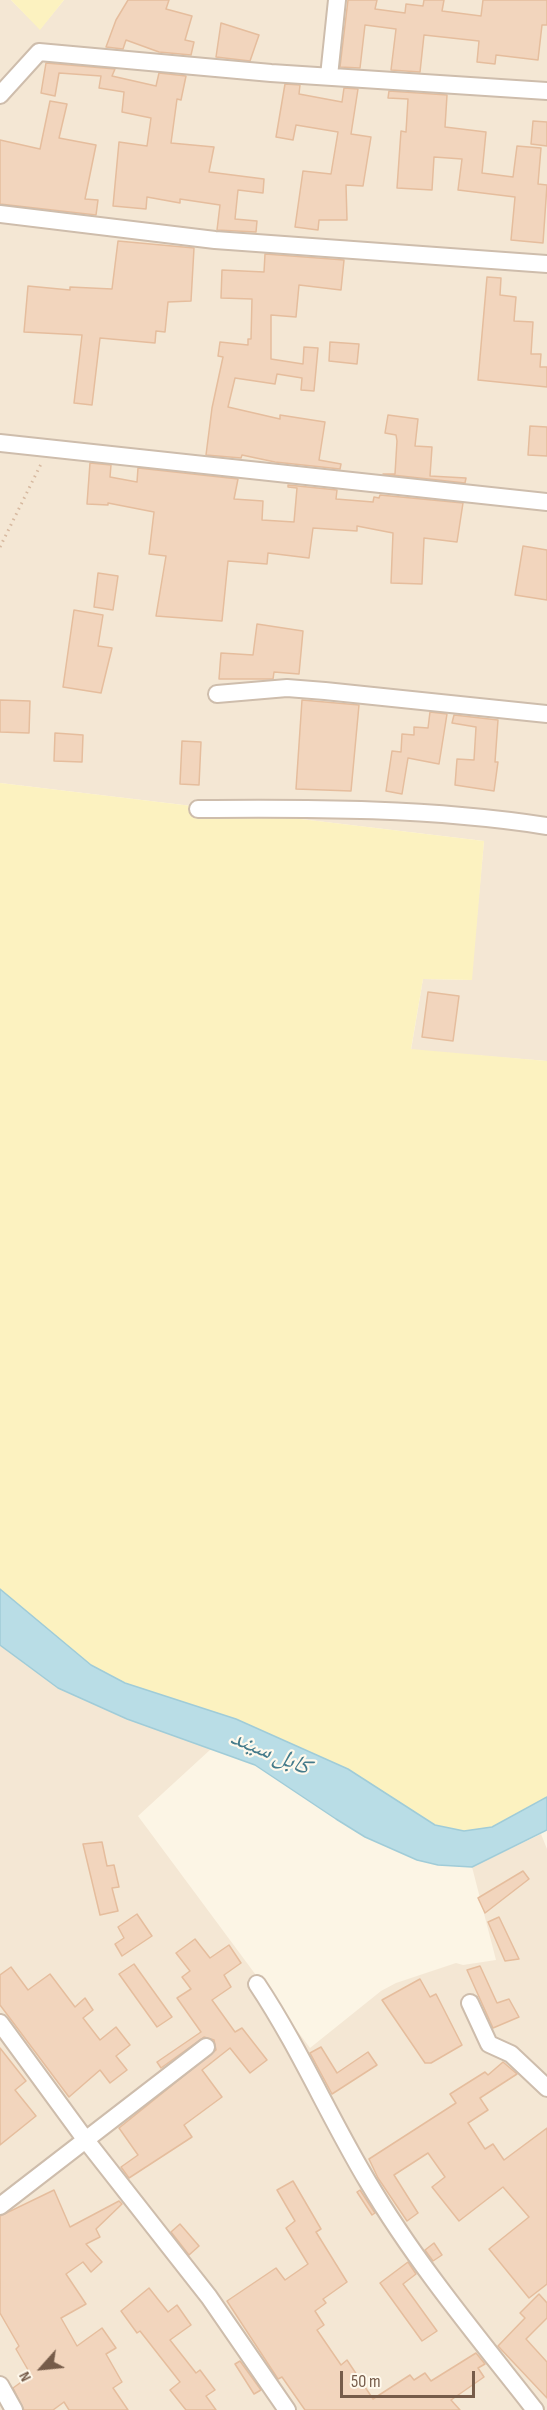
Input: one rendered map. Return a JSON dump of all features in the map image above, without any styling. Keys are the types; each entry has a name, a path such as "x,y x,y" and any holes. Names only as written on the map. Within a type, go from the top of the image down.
{"street":[{"path":"329,76 337,0"},
{"path":"0,95 39,52 547,91"},
{"path":"0,214 214,240 547,264"},
{"path":"0,443 547,502"},
{"path":"217,694 306,689 547,714"},
{"path":"198,809 334,808 492,818 547,826"},
{"path":"257,1984 288,2031 299,2059 369,2184 418,2258 535,2410"},
{"path":"470,2003 489,2044 511,2054 547,2088"},
{"path":"0,2023 85,2139 209,2297 287,2410"},
{"path":"0,2206 206,2047"},
{"path":"0,2385 14,2410"}],"path":[{"path":"0,547 49,449"}],"shaded area":[{"path":"0,0 11,0 40,29 64,0 547,0 547,1061 411,1050 423,979 471,980 484,841 0,783"},
{"path":"0,1645 58,1688 127,1719 211,1749 138,1816 310,2048 381,1991 396,1983 456,1963 463,1965 496,1960 472,1867 541,1834 547,1849 547,2410 0,2410"}],"sand":[{"path":"11,0 64,0 40,30"},
{"path":"0,783 484,841 472,980 423,979 411,1049 547,1061 547,1797 492,1827 464,1831 435,1825 348,1769 236,1719 125,1683 91,1665 0,1589"}],"water":[{"name":"کابل سيند","path":"0,1589 91,1665 125,1683 236,1719 348,1769 435,1825 464,1831 492,1827 547,1797 547,1830 472,1867 438,1865 417,1860 365,1837 255,1765 127,1719 58,1688 0,1645"}],"building":[{"path":"128,0 169,0 166,9 192,16 185,40 194,42 191,55 159,52 126,40 123,49 106,47 116,20"},
{"path":"348,0 377,0 375,9 405,13 406,4 423,6 424,0 444,0 442,11 481,16 483,0 547,0 547,25 542,25 538,60 496,55 495,64 477,62 479,41 424,35 420,72 391,70 396,29 365,25 360,68 340,67"},
{"path":"221,23 259,35 250,61 216,57"},
{"path":"46,63 115,69 112,76 156,86 159,73 186,76 181,100 177,99 171,143 214,147 209,172 264,179 263,193 238,190 235,219 257,221 256,232 217,230 220,205 180,199 180,203 147,197 146,209 113,206 119,142 147,146 151,118 122,112 124,92 99,88 101,76 59,73 55,96 41,93"},
{"path":"285,84 300,85 299,94 342,102 344,88 358,89 351,134 371,137 363,186 346,185 347,220 319,220 318,230 295,227 303,171 331,174 338,132 296,125 293,140 276,137"},
{"path":"389,91 447,95 445,127 486,132 482,173 513,177 517,146 541,148 538,184 547,185 543,243 511,240 515,197 458,190 462,159 434,157 432,190 397,188 401,131 406,132 408,99 388,98"},
{"path":"50,101 67,104 59,138 96,145 85,199 98,200 96,215 0,204 0,140 40,149"},
{"path":"533,121 547,122 547,146 531,144"},
{"path":"118,241 194,248 191,301 168,302 165,332 156,331 155,343 100,338 92,405 74,403 82,335 24,332 28,286 70,290 70,287 112,289"},
{"path":"265,254 344,260 341,290 299,285 296,317 271,315 271,359 303,364 304,347 318,348 314,391 301,390 302,378 277,374 275,384 235,378 228,407 280,419 280,415 325,422 319,460 341,464 340,469 275,462 242,455 241,458 206,455 212,408 223,357 218,356 220,342 248,345 248,339 251,339 252,299 221,298 222,270 264,272"},
{"path":"487,277 501,278 500,295 516,297 514,321 533,322 531,354 541,354 540,367 547,367 547,387 478,380"},
{"path":"330,342 359,344 357,364 329,361"},
{"path":"388,415 418,419 415,446 432,447 430,476 466,478 465,483 383,474 395,474 397,441 396,435 385,433"},
{"path":"530,426 547,427 547,456 528,455"},
{"path":"90,463 111,465 110,477 137,482 138,468 238,479 234,499 263,501 262,520 294,522 297,488 288,487 288,485 337,490 336,499 373,502 374,497 379,498 380,495 463,503 457,542 424,538 422,584 391,583 393,533 357,526 357,531 313,528 309,558 268,553 267,564 228,561 222,621 156,616 166,556 149,554 154,512 108,503 108,505 87,504"},
{"path":"523,546 547,550 547,600 515,595"},
{"path":"98,573 118,576 113,610 94,607"},
{"path":"74,610 103,615 98,646 112,648 101,693 63,687"},
{"path":"257,624 303,631 299,674 274,672 273,679 219,679 221,653 253,655"},
{"path":"0,700 30,701 29,733 0,732"},
{"path":"302,700 359,705 351,791 296,789"},
{"path":"430,712 447,714 439,764 408,758 402,794 386,791 392,751 401,752 402,734 414,735 414,727 428,728"},
{"path":"454,715 498,720 495,762 498,762 494,791 455,785 457,759 474,760 476,727 452,723"},
{"path":"55,733 83,735 82,762 54,761"},
{"path":"182,741 201,742 199,785 180,784"},
{"path":"428,992 459,996 453,1041 422,1037"},
{"path":"102,1842 107,1866 114,1865 119,1887 112,1888 118,1911 100,1915 83,1844"},
{"path":"523,1871 529,1879 485,1913 478,1898"},
{"path":"137,1914 152,1936 122,1956 115,1944 124,1938 118,1927"},
{"path":"499,1917 519,1959 505,1961 488,1922"},
{"path":"195,1939 210,1958 229,1945 241,1963 224,1975 231,1987 212,2000 235,2032 242,2028 267,2060 250,2073 230,2048 202,2070 222,2097 184,2125 192,2137 129,2178 121,2167 138,2155 119,2128 216,2050 214,2040 204,2037 161,2068 157,2062 201,2032 177,1998 191,1989 182,1977 190,1971 176,1953"},
{"path":"134,1964 172,2017 157,2027 119,1974"},
{"path":"480,1966 497,2003 509,1999 519,2017 493,2028 467,1970"},
{"path":"11,1967 28,1990 50,1974 75,2007 85,1998 93,2010 83,2018 100,2040 116,2027 130,2045 116,2056 127,2070 110,2083 100,2070 69,2097 0,2005 0,1975"},
{"path":"420,1979 430,1997 436,1994 462,2045 431,2063 425,2063 382,2000"},
{"path":"321,2047 337,2073 368,2052 377,2065 332,2094 310,2053"},
{"path":"0,2048 26,2081 15,2090 36,2116 0,2145"},
{"path":"503,2062 517,2074 480,2098 488,2110 468,2123 485,2149 493,2144 504,2160 547,2128 547,2284 529,2298 489,2249 529,2217 503,2187 459,2221 432,2187 445,2177 428,2153 394,2175 418,2213 407,2221 378,2178 369,2159 456,2103 450,2094 485,2072 488,2075"},
{"path":"293,2181 321,2229 316,2232 347,2282 323,2299 326,2303 315,2311 324,2325 317,2330 341,2365 347,2360 373,2399 410,2375 414,2380 425,2373 431,2381 476,2353 485,2364 478,2368 484,2377 451,2400 460,2410 305,2410 282,2377 278,2379 227,2301 276,2268 285,2280 308,2264 286,2228 295,2221 277,2190"},
{"path":"54,2190 70,2227 119,2201 122,2204 96,2229 100,2237 86,2244 102,2262 91,2272 83,2262 66,2274 86,2304 61,2318 77,2346 102,2328 116,2348 106,2354 122,2382 113,2388 128,2410 69,2410 64,2402 53,2410 24,2410 13,2388 31,2375 16,2349 19,2346 0,2313 0,2216"},
{"path":"360,2190 375,2213 372,2215 357,2192"},
{"path":"180,2224 199,2246 189,2255 171,2232"},
{"path":"434,2243 442,2255 433,2261 425,2250"},
{"path":"408,2262 416,2274 403,2284 437,2331 422,2341 380,2283"},
{"path":"149,2288 168,2312 177,2305 191,2325 170,2340 196,2373 200,2370 215,2390 206,2396 216,2410 186,2410 170,2390 180,2382 140,2331 137,2333 121,2311"},
{"path":"539,2294 547,2303 547,2318 526,2339 547,2362 547,2398 498,2346 525,2318 520,2313"},
{"path":"240,2361 261,2390 254,2394 235,2364"}]}
